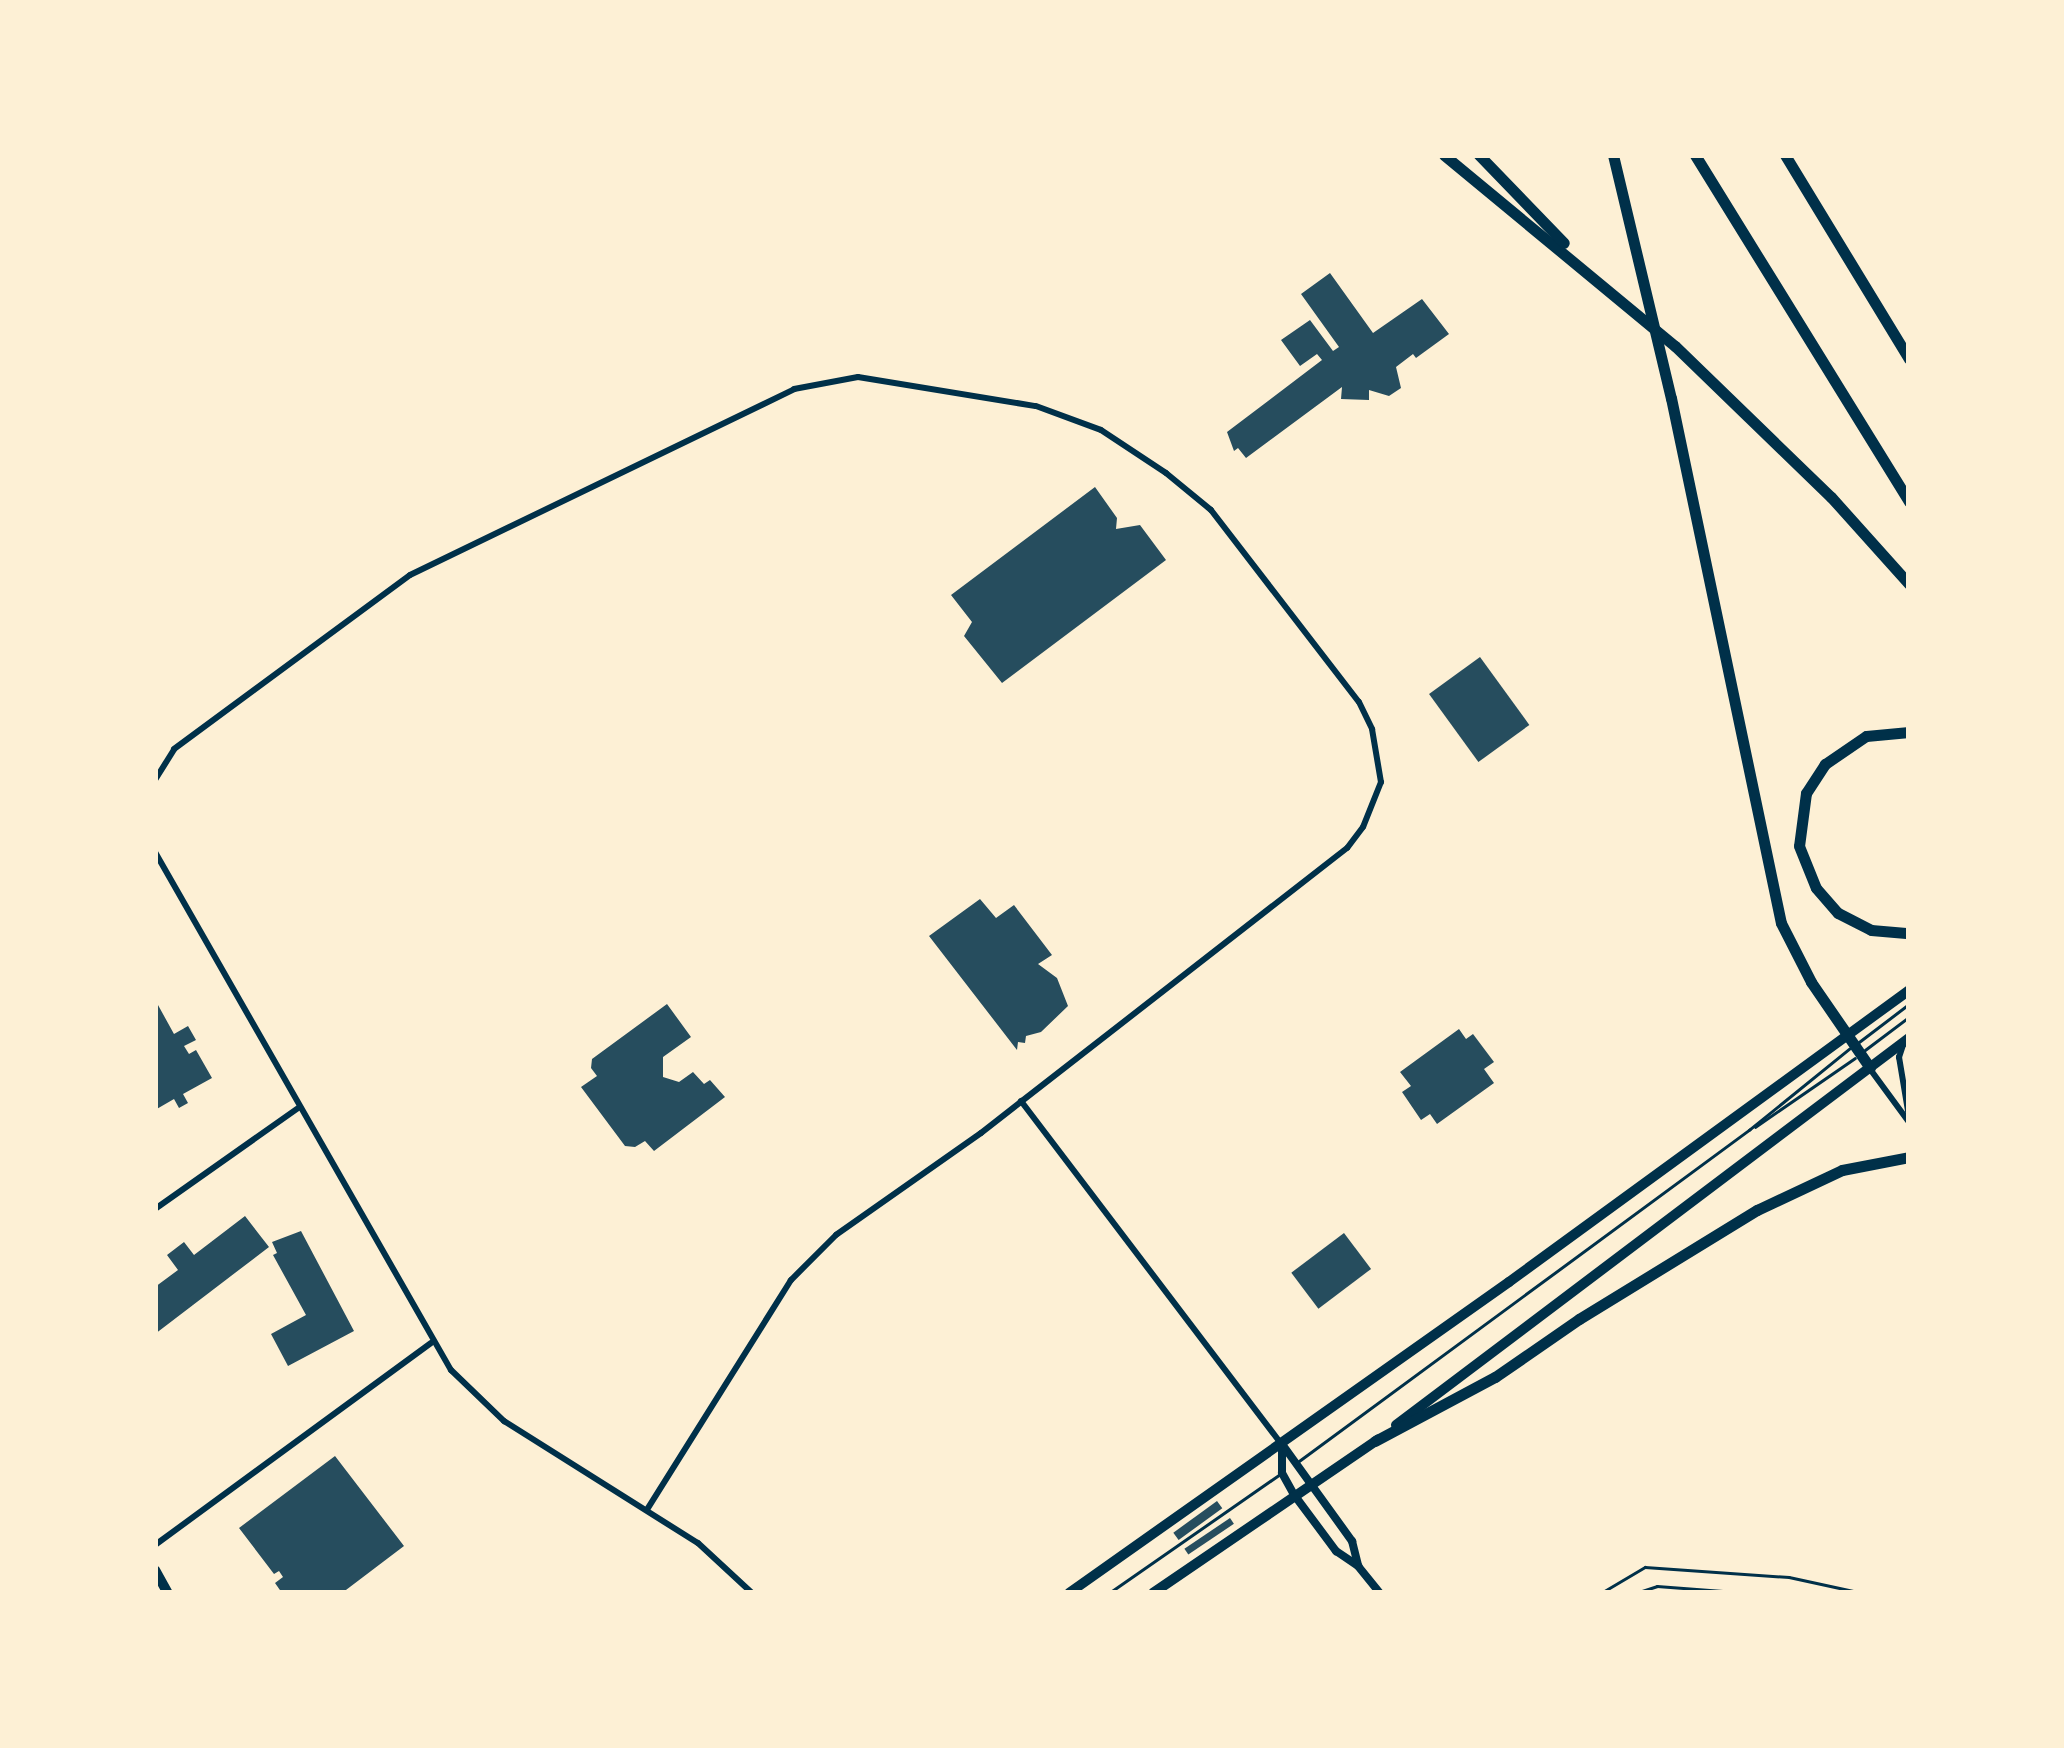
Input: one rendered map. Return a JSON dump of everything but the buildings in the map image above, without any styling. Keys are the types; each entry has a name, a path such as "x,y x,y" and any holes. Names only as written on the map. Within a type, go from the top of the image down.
{"highway":[{"path":"1444,155 1675,346 1832,497 1909,584"},
{"path":"1479,155 1620,299"},
{"path":"1613,155 1671,398 1766,868 1781,923 1870,1068"},
{"path":"1694,155 1909,502"},
{"path":"1785,155 1909,359"},
{"path":"1909,732 1866,736 1825,764 1806,793 1800,846 1816,888 1838,913 1870,930 1909,934"},
{"path":"1376,1441 1495,1376 1579,1319 1756,1210 1842,1170 1909,1157"}],"main road":[{"path":"1069,1593 1855,1044 1909,990"},
{"path":"1152,1593 1376,1441 1907,1040"},
{"path":"155,1570 168,1593"}],"street":[{"path":"155,780 174,749 410,574 794,389 858,377 978,394 1068,416 1101,430 1166,473 1211,510 1237,538 1360,702 1372,729 1381,782 1362,827 1320,873 836,1235 791,1280 647,1510"},
{"path":"155,852 431,1343 468,1390 504,1422 717,1557 752,1593"},
{"path":"1907,1040 1899,1057 1909,1119"},
{"path":"1870,1068 1909,1119"},
{"path":"1020,1100 1298,1462 1352,1540 1358,1566"},
{"path":"155,1209 298,1108"},
{"path":"155,1545 431,1343"},
{"path":"1282,1444 1282,1473 1295,1496 1336,1552 1358,1566 1380,1593"}],"lane":[{"path":"1109,1593 1298,1462 1749,1130 1909,1004"},
{"path":"1749,1130 1779,1114 1855,1044 1909,1016"},
{"path":"1601,1593 1645,1567 1789,1577 1862,1593"},
{"path":"1636,1593 1656,1586 1748,1593"}]}
